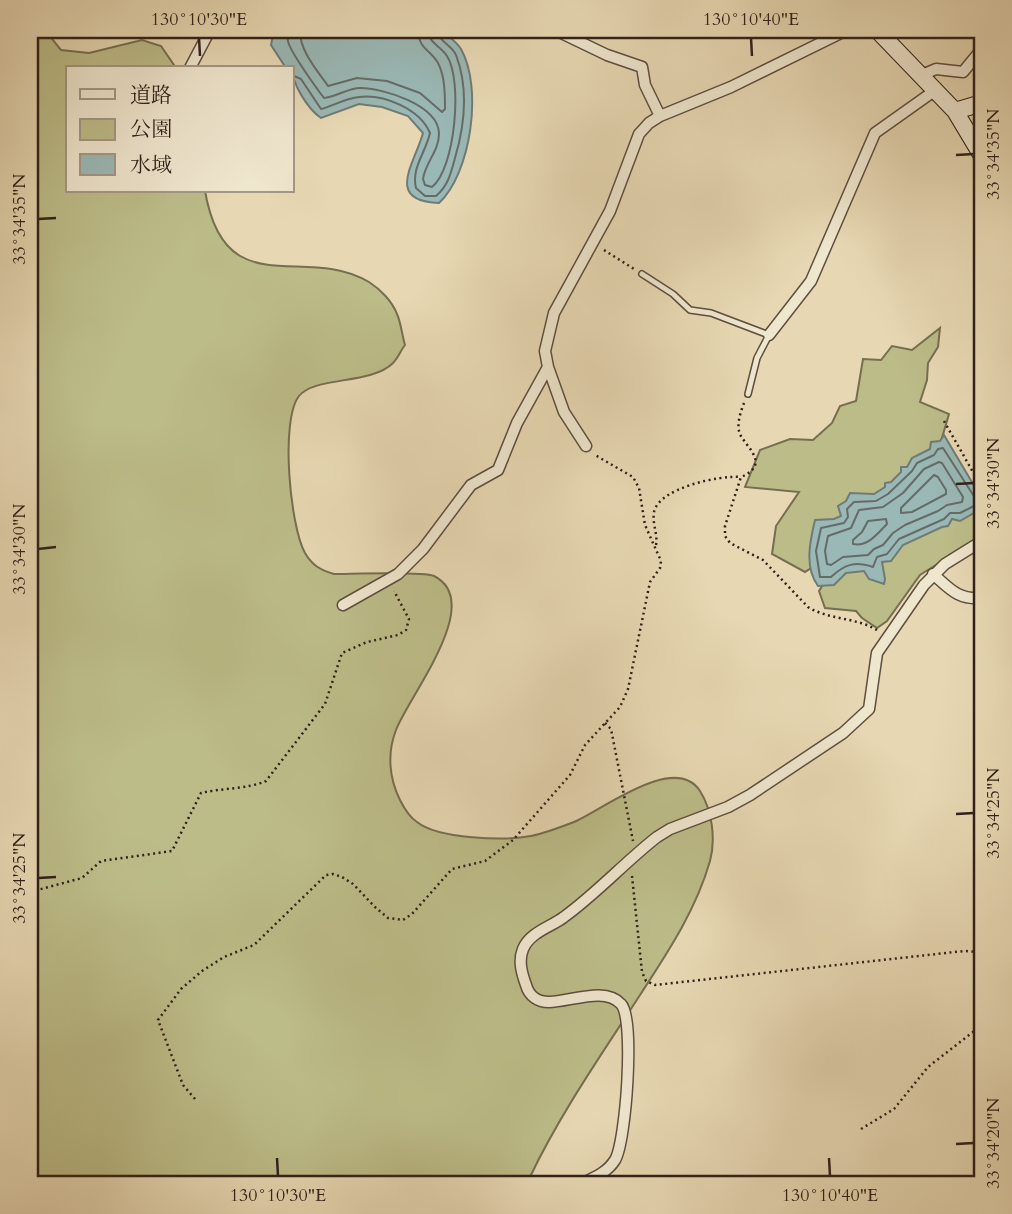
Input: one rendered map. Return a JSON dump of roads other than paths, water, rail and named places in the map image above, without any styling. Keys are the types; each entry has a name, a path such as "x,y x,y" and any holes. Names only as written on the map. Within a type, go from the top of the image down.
{"street":[{"path":"191,66 210,30"},
{"path":"555,30 607,55 642,67 645,85 660,116"},
{"path":"586,446 564,412 545,351 554,313 610,211 639,134 660,116 731,87 847,30"},
{"path":"877,30 937,89 955,111 982,156"},
{"path":"922,75 936,69 963,72 982,49"},
{"path":"769,335 811,281 875,133 937,89"},
{"path":"955,111 982,103"},
{"path":"343,605 398,574 423,549 471,485 498,470 517,423 548,366"},
{"path":"581,1184 606,1171 616,1159 622,1141 626,1098 626,1013 620,1003 609,996 547,1002 536,999 527,990 520,969 523,948 536,934 563,919 636,853 670,829 750,795 843,733 869,709 874,662 887,637 933,574 982,541"},
{"path":"933,574 956,594 969,599 982,598"}],"lane":[{"path":"642,274 673,294 690,310 711,313 769,335 757,358 748,394"}],"water":[{"path":"274,30 441,30 457,44 468,66 471,85 470,129 459,172 439,203 422,201 412,195 408,188 407,178 423,133 408,116 382,107 359,104 321,118 302,96 294,78 294,66 285,66 271,45"},
{"path":"944,435 982,499 982,512 974,513 960,521 952,519 948,526 903,545 891,561 882,562 884,584 869,579 864,571 846,573 834,585 818,586 810,562 815,520 841,516 838,506 846,501 850,493 874,494 901,472 901,467 907,467 912,458 930,449 931,442 940,441"}]}
